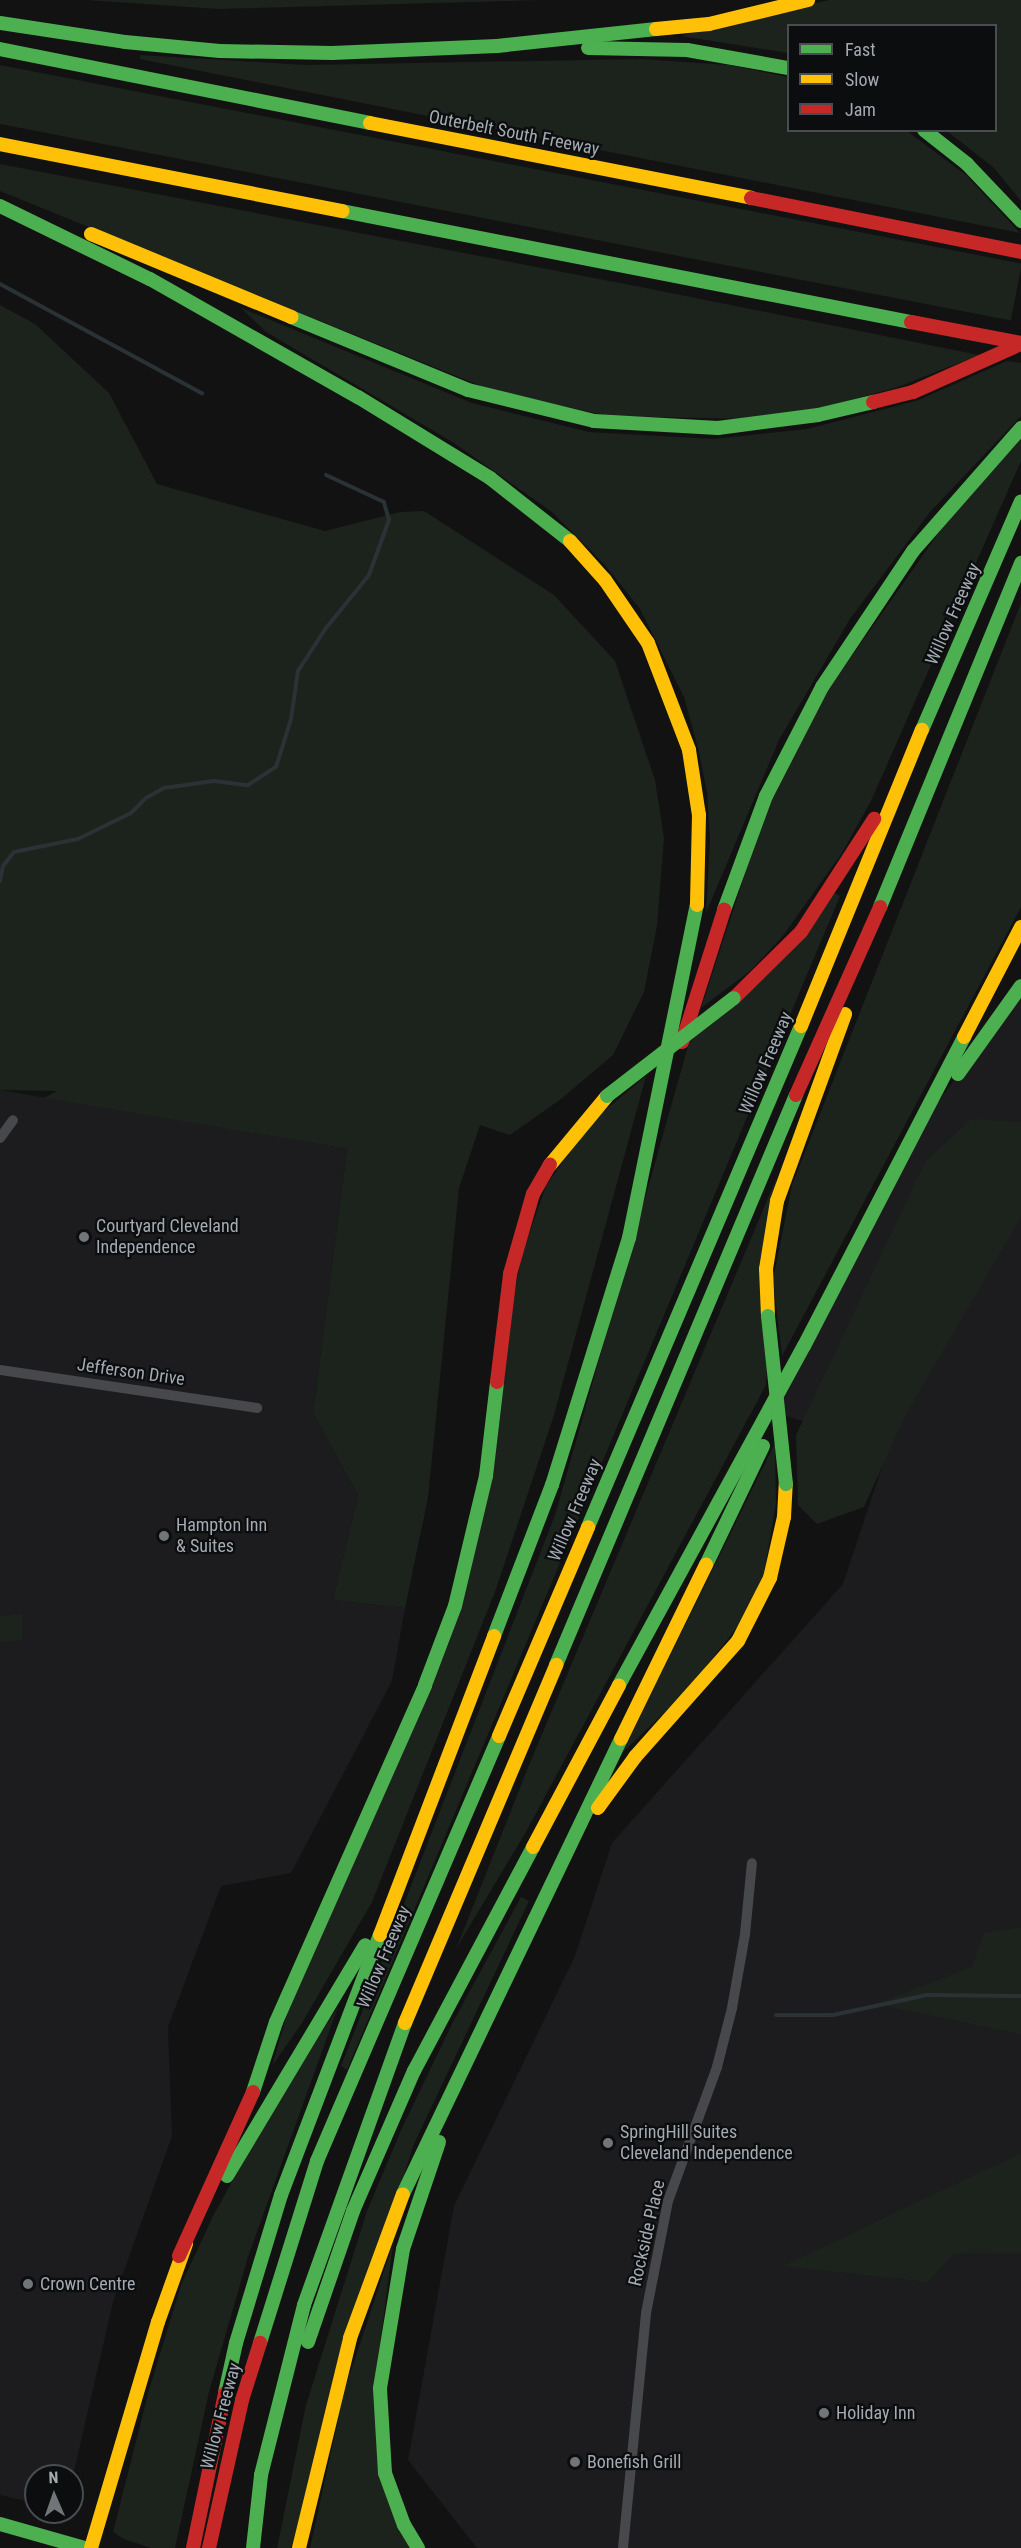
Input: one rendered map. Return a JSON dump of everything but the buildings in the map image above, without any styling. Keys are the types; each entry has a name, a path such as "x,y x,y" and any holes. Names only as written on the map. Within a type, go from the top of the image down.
{"main road":[{"path":"0,23 125,42 249,52 332,53 497,46 709,24 808,0"},
{"path":"497,46 687,50 787,68"},
{"name":"Outerbelt South Freeway","path":"0,49 1021,252"},
{"path":"926,132 966,164 1021,221"},
{"path":"0,144 1021,343"},
{"path":"0,200 80,229 417,370 551,413 678,428 768,424 868,405 956,375 1021,343"},
{"path":"0,206 150,279 490,478 568,539 629,610 664,678 689,750 699,815 701,866 690,949 642,1162 629,1238 552,1485 281,2195 236,2343 196,2523 193,2548"},
{"path":"642,1162 665,1100 719,917 766,796 794,740 845,649 889,585 954,501 1021,428"},
{"name":"Willow Freeway","path":"209,2548 211,2530 242,2400 317,2161 814,997 923,728 1021,501"},
{"path":"254,2542 261,2475 304,2305 360,2140 402,2030 812,1058 866,942 1021,563"},
{"path":"92,2548 179,2256 252,2092 276,2022 425,1685 455,1606 486,1476 510,1274 533,1194 560,1149 607,1096 734,998 777,958 830,891 869,828 923,728"},
{"path":"254,2542 272,2489 319,2306 353,2211 396,2109 705,1524 804,1346 921,1126 1021,927"},
{"path":"556,1875 613,1784 738,1641 770,1578 784,1517 786,1484 768,1316 766,1269 777,1201 832,1053 866,942"},
{"path":"921,1126 1021,986"},
{"path":"299,2548 333,2398 370,2280 430,2130 479,2036 785,1400 804,1346"},
{"path":"179,2256 358,1958 421,1828"},
{"path":"418,2548 404,2525 385,2473 379,2419 383,2360 403,2249 420,2193 479,2036"},
{"path":"0,2524 85,2548"}],"street":[{"path":"0,1138 13,1120"},
{"name":"Jefferson Drive","path":"0,1370 257,1408"},
{"name":"Rockside Place","path":"623,2548 646,2313 668,2201 717,2067 732,2008 746,1934 752,1863"}],"shaded area":[{"path":"86,0 546,0 218,9"},
{"path":"829,0 1021,0 1021,201 994,168 948,132 997,132 997,24 787,24 787,53 681,36"},
{"path":"140,55 306,65 641,59 729,65 787,77 787,132 908,132 966,175 1020,233 140,59"},
{"path":"0,65 1021,263 1011,321 0,124"},
{"path":"0,164 641,287 979,355 898,387 826,407 747,419 610,416 498,393 0,191"},
{"path":"0,305 35,324 109,393 157,484 325,531 400,512 424,511 554,595 615,661 655,780 664,838 657,926 644,992 613,1055 561,1099 510,1135 480,1125 459,1188 428,1498 405,1608 333,1600 358,1495 313,1413 347,1149 44,1098 57,1091 0,1090"},
{"path":"241,308 472,403 589,432 714,439 807,429 916,401 1007,361 1021,363 1021,416 930,512 850,619 779,740 706,913 710,839 707,792 698,748 684,697 640,609 604,564 552,512 454,443 266,332"},
{"path":"1021,435 1021,461 871,801 842,853 782,937 750,971 701,1008 766,810 825,694 945,524"},
{"path":"1021,603 1021,907 782,1356 773,1279 792,1185"},
{"path":"835,893 840,896 347,2070 341,2066 555,1515 689,1043"},
{"path":"1021,986 1021,2548 477,2548 408,2460 454,2206 575,1956 612,1843 843,1584 888,1449 768,1410 921,1126"},
{"path":"646,1076 554,1415 496,1589 372,1902 302,2023 272,2066 290,2004 449,1643 522,1254 546,1186 590,1123"},
{"path":"0,1090 347,1149 313,1413 358,1495 333,1600 405,1608 392,1681 291,1873 221,1886 168,2027 172,2136 113,2302 76,2464 24,2464 24,2500 0,2495"},
{"path":"971,1119 1021,1122 1021,1217 904,1418 864,1507 817,1524 798,1505 796,1435 925,1162"},
{"path":"776,1179 766,1385 527,1830 456,1949 529,1765"},
{"path":"775,1443 776,1504 764,1573 742,1621 685,1693 622,1753"},
{"path":"22,1614 22,1640 0,1642 0,1616"},
{"path":"521,1897 529,1901 413,2146 291,2548 277,2548 306,2405 367,2211 402,2128 453,2022"},
{"path":"1021,1927 1021,2034 875,2004 972,1967 984,1933"},
{"path":"338,2007 248,2257 209,2392 175,2548 151,2548 124,2539 113,2532 149,2390 181,2285 213,2216 284,2088"},
{"path":"1021,2153 1021,2253 953,2254 928,2282 783,2266"},
{"path":"393,2244 374,2393 409,2548 310,2548 345,2389"}],"waterway":[{"path":"0,284 202,393"},
{"path":"0,881 3,866 14,852 78,839 131,813 146,798 164,788 214,781 248,785 276,767 291,719 298,671 326,628 369,575 389,520 384,502 326,475"},
{"path":"776,2015 833,2015 927,1995 1021,1996"}],"traffic: fast":[{"path":"0,23 125,42 220,51 332,53 497,46 656,29"},
{"path":"588,48 687,50 787,68"},
{"path":"0,49 370,123"},
{"path":"927,132 967,164 1021,221"},
{"path":"0,206 150,279 358,397 490,478 570,541"},
{"path":"342,211 911,322"},
{"path":"291,317 468,390 594,421 718,428 818,415 873,402"},
{"path":"724,910 766,796 822,687 913,551 1021,428"},
{"path":"922,730 1021,501"},
{"path":"880,907 1021,563"},
{"path":"494,1636 552,1485 629,1238 697,905"},
{"path":"958,1074 1021,986"},
{"path":"607,1096 734,998"},
{"path":"588,1527 801,1026"},
{"path":"619,1685 804,1346 964,1037"},
{"path":"556,1665 796,1095"},
{"path":"768,1316 786,1484"},
{"path":"253,2092 276,2022 425,1685 455,1606 486,1476 497,1382"},
{"path":"706,1565 763,1446"},
{"path":"260,2343 317,2161 499,1736"},
{"path":"403,2194 621,1739"},
{"path":"308,2342 353,2211 414,2071 533,1847"},
{"path":"225,2393 236,2343 281,2195 380,1935"},
{"path":"227,2176 365,1945"},
{"path":"253,2548 261,2475 304,2305 405,2023"},
{"path":"418,2548 404,2525 385,2473 380,2388 403,2249 439,2142"},
{"path":"0,2524 85,2548"}],"traffic: slow":[{"path":"656,29 709,24 808,0"},
{"path":"370,123 751,198"},
{"path":"0,144 342,211"},
{"path":"91,234 291,317"},
{"path":"570,541 605,580 648,643 689,750 699,815 697,905"},
{"path":"801,1026 922,730"},
{"path":"964,1037 1021,927"},
{"path":"768,1316 766,1269 777,1201 845,1014"},
{"path":"550,1165 607,1096"},
{"path":"598,1808 635,1757 738,1641 770,1578 784,1517 786,1484"},
{"path":"499,1736 588,1527"},
{"path":"621,1739 706,1565"},
{"path":"380,1935 494,1636"},
{"path":"405,2023 556,1665"},
{"path":"533,1847 619,1685"},
{"path":"299,2548 350,2338 403,2194"},
{"path":"91,2548 158,2322 186,2244"}],"traffic: jam":[{"path":"751,198 1021,252"},
{"path":"911,322 1021,343"},
{"path":"873,402 913,392 1021,344"},
{"path":"734,998 801,932 874,819"},
{"path":"796,1095 880,907"},
{"path":"682,1042 724,910"},
{"path":"497,1382 510,1274 533,1194 550,1165"},
{"path":"179,2256 253,2092"},
{"path":"209,2548 242,2400 260,2343"},
{"path":"193,2548 225,2393"}],"place":[{"name":"Courtyard Cleveland Independence","path":"84,1237"},
{"name":"Hampton Inn & Suites","path":"164,1536"},
{"name":"SpringHill Suites Cleveland Independence","path":"608,2143"},
{"name":"Crown Centre","path":"28,2284"},
{"name":"Holiday Inn","path":"824,2413"},
{"name":"Bonefish Grill","path":"575,2462"}]}
